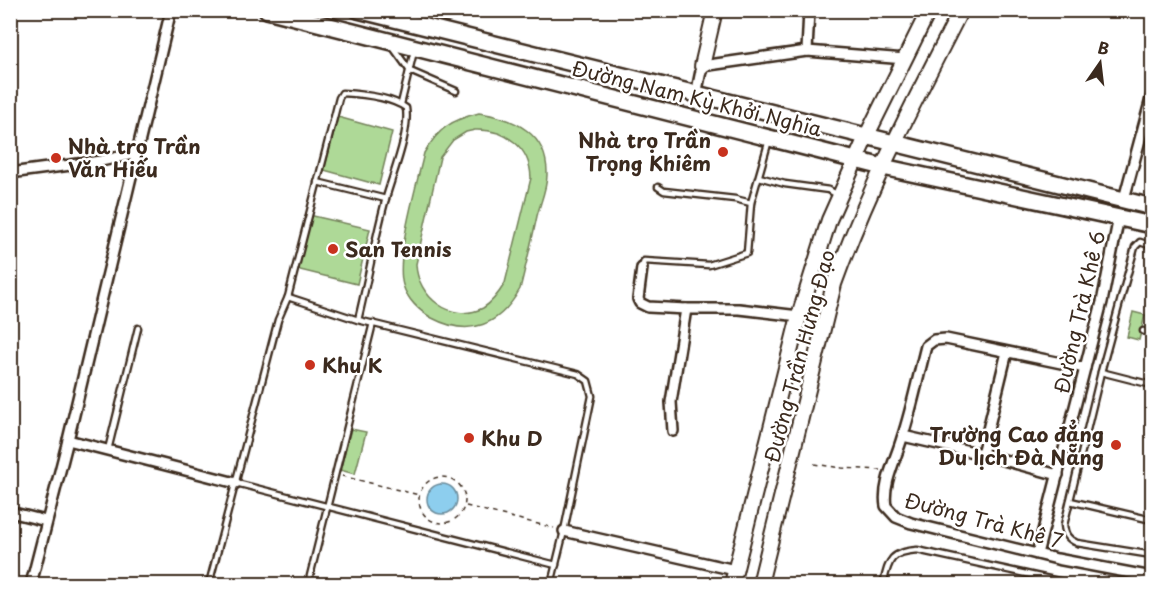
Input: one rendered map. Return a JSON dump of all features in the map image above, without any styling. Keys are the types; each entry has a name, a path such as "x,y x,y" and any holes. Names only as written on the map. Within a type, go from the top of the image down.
{"main road":[{"name":"Đường Nam Kỳ Khởi Nghĩa","path":"267,10 883,167 1152,225"},
{"name":"Đường Nam Kỳ Khởi Nghĩa","path":"358,10 1152,207"},
{"path":"702,66 715,10"},
{"name":"Đường Trần Hưng Đạo","path":"732,585 815,259 855,159 929,10"},
{"name":"Đường Trần Hưng Đạo","path":"760,585 834,284 851,238 894,143 961,10"},
{"path":"1119,217 1124,199"},
{"path":"758,482 784,488"}],"street":[{"path":"31,585 171,10"},
{"path":"807,51 809,10"},
{"path":"696,95 702,66 807,51 905,59"},
{"path":"1124,199 1152,95"},
{"path":"10,173 101,161 137,153"},
{"name":"Đường Trà Khê 6","path":"1037,554 1102,302 1119,217"},
{"path":"642,268 638,294 640,303 648,307 740,309 799,316"},
{"path":"673,431 671,402 686,309"},
{"name":"Đường Trà Khê 7","path":"1085,368 946,339 934,340 926,346 903,436 891,471 885,500 886,506 896,517 910,523 1037,554 1152,576"},
{"path":"982,454 1007,352"},
{"path":"903,436 982,454 1058,475"},
{"path":"68,440 236,483"},
{"path":"10,512 46,521"},
{"path":"564,531 735,570"}],"lane":[{"path":"389,41 410,71 456,91"},
{"path":"401,104 415,48"},
{"path":"209,585 278,320 288,297 333,118 342,93 363,94 401,104 406,108 408,116 358,320"},
{"path":"642,268 644,261 709,264 747,254 750,203 769,138"},
{"path":"759,177 786,184 829,190 839,195"},
{"path":"317,182 386,200"},
{"path":"658,187 664,191 735,199 750,203"},
{"path":"1152,246 1140,242 1135,247 1101,372 1065,525 1065,533 1070,540 1077,543 1152,555"},
{"path":"288,297 373,324 578,374 588,381 592,396 551,585"},
{"path":"326,585 308,582 373,324"},
{"path":"108,450 138,328"},
{"path":"1143,331 1152,333"},
{"path":"1101,372 1152,386"},
{"path":"236,483 556,565"},
{"path":"1070,501 1152,520"},
{"path":"884,585 890,559 897,554 917,550 1072,585"},
{"path":"1041,585 1043,578"}],"path":[{"path":"814,464 891,471"},
{"path":"335,474 419,495"},
{"path":"447,478 460,485 464,491 465,506 462,513 451,522 436,523 424,516 418,502 419,495 427,482 447,478"},
{"path":"465,506 564,531"}],"green space":[{"path":"479,113 492,115 527,130 542,149 546,161 547,180 520,289 503,312 493,319 471,327 459,327 432,318 418,308 405,290 401,273 404,240 424,153 435,137 447,126","holes":["486,131 506,137 521,149 530,167 531,178 505,283 496,297 483,308 471,312 459,312 448,310 429,296 422,287 416,264 440,157 453,140 466,132"]},
{"path":"338,117 392,132 379,185 324,170"},
{"name":"San Tennis","path":"309,215 370,229 357,284 296,269"},
{"path":"1133,312 1145,315 1139,340 1127,337"},
{"path":"351,429 366,432 355,474 340,470"}],"water":[{"path":"442,484 452,489 457,499 452,509 442,514 432,509 427,499 432,489"}],"place":[{"name":"Nhà trọ Trần Trọng Khiêm","path":"723,152"},
{"name":"Nhà trọ Trần Văn Hiếu","path":"56,158"},
{"name":"San Tennis","path":"333,249"},
{"name":"Khu K","path":"310,365"},
{"name":"Khu D","path":"469,438"},
{"name":"Trường Cao đẳng Du lịch Đà Nẵng","path":"1116,445"}]}
